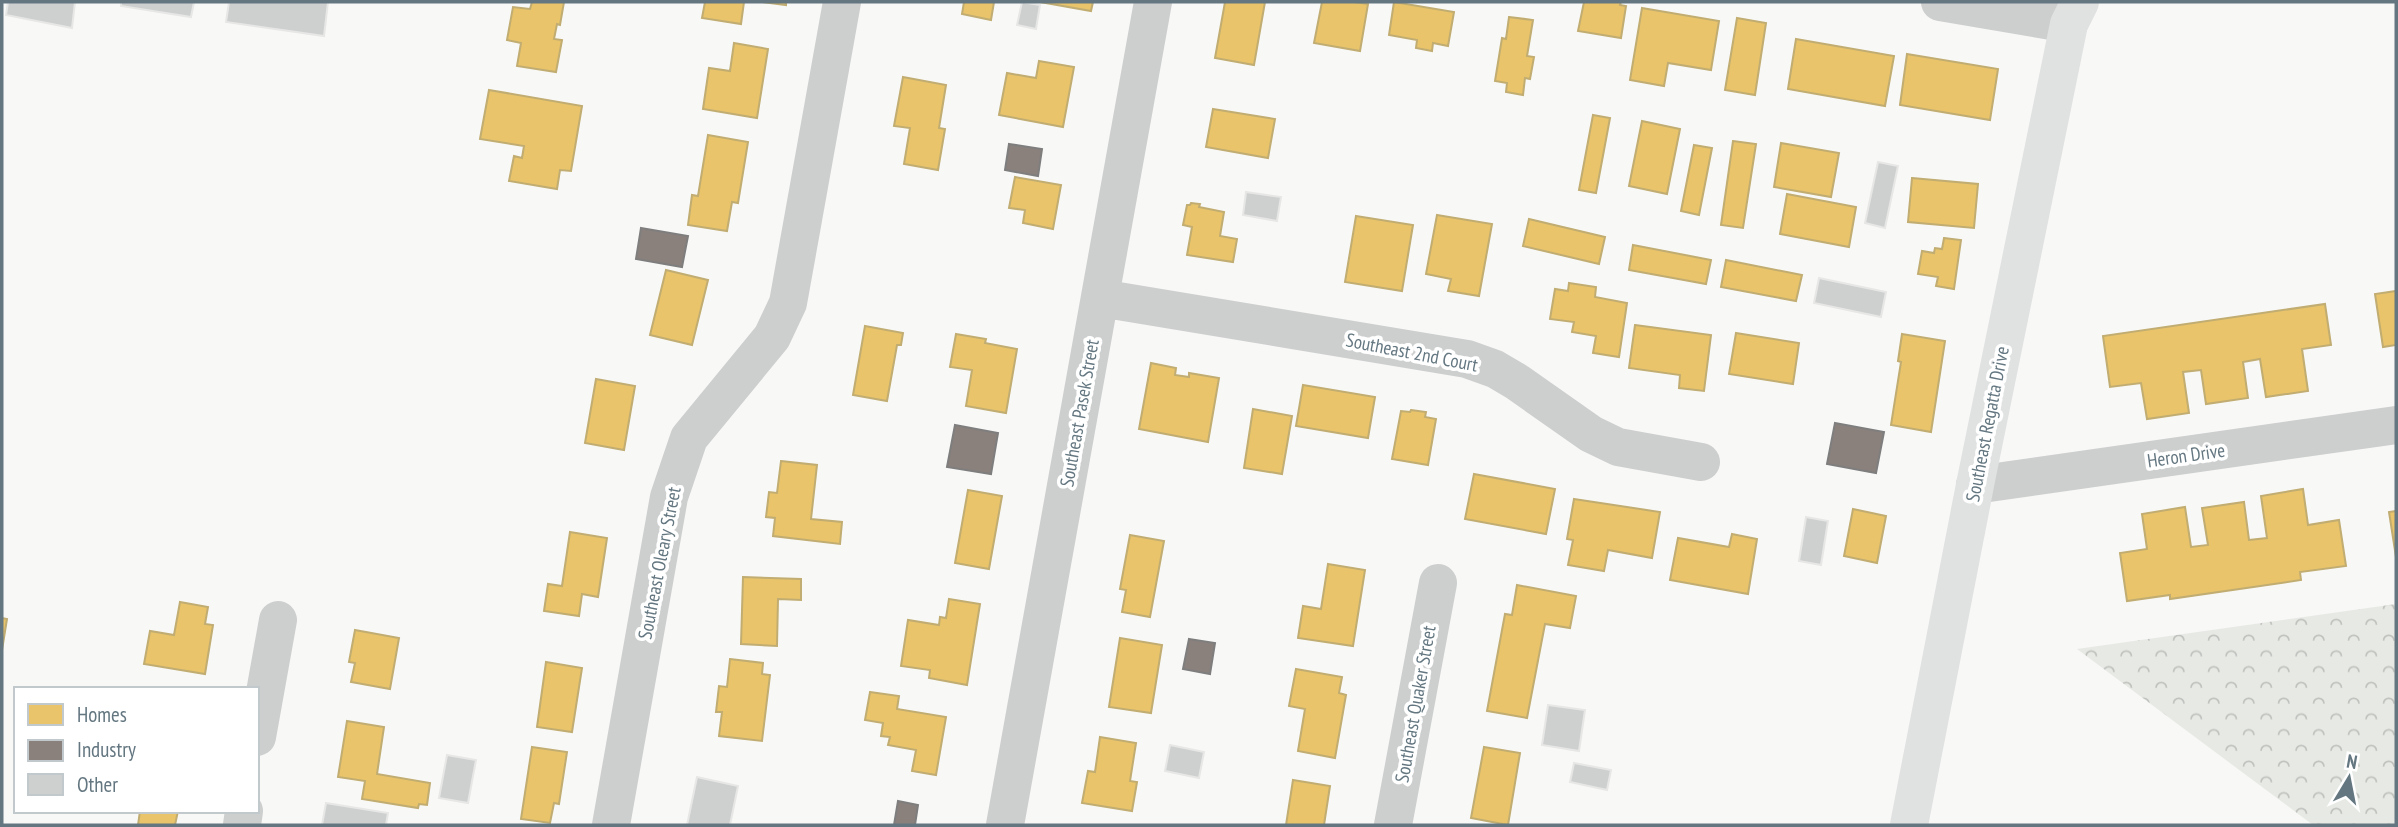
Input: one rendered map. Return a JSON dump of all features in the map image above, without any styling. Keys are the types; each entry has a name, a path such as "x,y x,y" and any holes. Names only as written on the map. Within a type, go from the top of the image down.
{"main road":[{"name":"Southeast Regatta Drive","path":"1909,825 1975,485 2075,13"}],"street":[{"name":"Southeast Oleary Street","path":"611,825 670,497 690,438 772,337 788,303 842,2"},
{"name":"Southeast Pasek Street","path":"1005,825 1153,2"},
{"path":"1940,2 2075,13"},
{"name":"Southeast 2nd Court","path":"1100,298 1466,359 1495,369 1591,435 1618,447 1702,462"},
{"name":"Heron Drive","path":"1975,485 2396,425"},
{"name":"Southeast Quaker Street","path":"1393,825 1438,583"},
{"path":"259,726 278,620"}],"green space":[{"path":"2396,604 2396,825 2313,825 2077,649"}],"building: Homes":[{"path":"532,2 564,2 560,25 557,24 554,39 562,40 556,72 517,66 521,43 507,40 513,7 530,9"},
{"path":"705,2 744,2 741,24 702,18"},
{"path":"762,2 786,2 786,5"},
{"path":"964,2 994,2 991,20 962,14"},
{"path":"1040,2 1093,2 1091,11"},
{"path":"1225,2 1265,2 1254,65 1215,58"},
{"path":"1322,2 1368,4 1360,51 1314,43"},
{"path":"1394,2 1454,12 1448,46 1433,43 1432,51 1416,48 1417,40 1389,35"},
{"path":"1584,2 1621,2 1620,5 1626,6 1621,38 1578,31"},
{"path":"1642,8 1719,21 1711,70 1668,63 1664,86 1630,80"},
{"path":"1509,17 1533,20 1527,56 1534,57 1530,79 1525,78 1523,95 1506,92 1507,83 1495,81 1502,38 1506,39"},
{"path":"1737,18 1766,23 1755,95 1725,90"},
{"path":"1796,39 1894,56 1885,106 1788,89"},
{"path":"734,43 768,49 757,118 703,109 709,68 730,71"},
{"path":"1907,54 1998,69 1990,120 1900,105"},
{"path":"1039,61 1074,67 1063,127 999,115 1007,73 1036,78"},
{"path":"903,77 946,85 939,128 945,129 938,170 904,164 910,128 894,126"},
{"path":"489,90 582,106 571,171 560,170 557,189 509,181 514,156 522,158 524,146 480,139"},
{"path":"1213,109 1275,119 1268,158 1206,147"},
{"path":"1593,115 1610,118 1596,193 1579,190"},
{"path":"1642,121 1680,129 1667,194 1629,186"},
{"path":"708,135 748,142 738,203 732,202 727,231 688,225 692,195 698,196"},
{"path":"1733,141 1756,144 1743,228 1721,225"},
{"path":"1781,143 1839,153 1831,197 1774,187"},
{"path":"1694,145 1712,148 1699,215 1681,211"},
{"path":"1015,177 1061,185 1053,229 1023,223 1025,210 1009,208"},
{"path":"1912,178 1978,184 1974,228 1908,222"},
{"path":"1787,194 1856,207 1849,247 1780,234"},
{"path":"1191,203 1224,212 1220,236 1237,239 1233,262 1187,255 1192,227 1183,225 1187,205"},
{"path":"1437,215 1492,224 1479,296 1448,291 1451,279 1426,274"},
{"path":"1356,216 1413,225 1402,291 1345,282"},
{"path":"1529,219 1605,237 1599,264 1523,246"},
{"path":"1944,238 1961,240 1954,289 1936,286 1938,277 1918,274 1922,251 1934,253 1935,248 1942,249"},
{"path":"1633,245 1711,260 1706,284 1629,270"},
{"path":"1726,260 1802,275 1796,301 1721,287"},
{"path":"666,270 708,280 692,345 650,335"},
{"path":"1569,283 1596,287 1595,297 1627,303 1619,357 1593,353 1596,336 1572,332 1574,322 1550,319 1555,289 1568,291"},
{"path":"2396,291 2396,345 2383,347 2375,294"},
{"path":"2325,304 2331,345 2302,349 2308,391 2266,397 2260,359 2243,362 2248,398 2206,404 2201,370 2183,372 2189,413 2147,419 2141,383 2110,387 2103,336"},
{"path":"1635,325 1711,335 1704,391 1679,388 1680,375 1629,368"},
{"path":"865,326 903,333 901,345 897,345 887,401 853,395"},
{"path":"1736,333 1799,343 1793,384 1729,374"},
{"path":"956,334 986,339 985,343 1017,349 1006,413 966,406 972,370 950,367"},
{"path":"1902,334 1945,341 1931,432 1891,425 1901,362 1898,361"},
{"path":"1151,363 1176,368 1175,375 1189,377 1189,373 1219,378 1208,442 1139,429"},
{"path":"596,379 635,386 624,450 585,443"},
{"path":"1303,385 1375,397 1368,438 1296,426"},
{"path":"1253,409 1292,416 1282,474 1244,468"},
{"path":"1401,411 1426,412 1425,417 1436,419 1428,465 1392,459"},
{"path":"781,461 817,465 811,519 842,522 840,544 773,536 775,518 766,517 769,492 777,493"},
{"path":"1474,474 1555,489 1546,534 1465,519"},
{"path":"2303,489 2308,525 2339,520 2346,566 2300,572 2301,580 2170,599 2170,595 2127,601 2120,553 2147,549 2142,514 2185,507 2191,547 2208,545 2202,508 2244,502 2249,540 2267,538 2261,496"},
{"path":"968,490 1002,496 989,569 955,563"},
{"path":"1574,499 1660,512 1652,558 1608,550 1604,571 1568,565 1573,540 1567,539"},
{"path":"1853,509 1886,516 1877,563 1844,556"},
{"path":"2396,511 2396,557 2389,512"},
{"path":"570,532 607,538 598,597 582,594 579,616 544,611 548,584 562,586"},
{"path":"1732,534 1757,539 1748,594 1670,580 1678,538 1729,547"},
{"path":"1130,535 1164,541 1150,617 1122,612 1126,590 1120,589"},
{"path":"1328,564 1365,570 1353,646 1298,638 1303,606 1321,609"},
{"path":"743,577 801,579 801,600 778,599 777,646 741,644"},
{"path":"1517,585 1576,596 1570,628 1545,624 1527,718 1487,711 1505,614 1512,615"},
{"path":"949,599 980,604 967,685 929,678 930,670 901,666 908,620 939,625 940,617 946,618"},
{"path":"180,602 208,607 205,624 213,625 205,674 144,664 150,631 174,635"},
{"path":"2,618 7,619 2,650"},
{"path":"355,630 399,638 390,689 351,682 355,663 349,662"},
{"path":"1120,638 1162,645 1151,713 1109,707"},
{"path":"730,659 763,663 762,674 770,675 762,741 719,736 722,712 716,712 719,686 727,687"},
{"path":"546,662 582,668 572,732 537,727"},
{"path":"1296,669 1342,677 1339,693 1346,695 1335,758 1298,751 1305,709 1289,706"},
{"path":"870,692 899,696 897,709 946,717 936,775 912,771 916,750 888,745 890,737 881,736 883,723 865,720"},
{"path":"347,721 384,727 377,774 430,783 427,805 419,804 418,808 362,799 365,781 338,777"},
{"path":"1100,737 1136,743 1130,781 1137,782 1132,811 1082,803 1088,771 1095,772"},
{"path":"532,747 567,752 559,804 554,803 550,823 521,819"},
{"path":"1484,747 1520,753 1508,825 1471,818"},
{"path":"1293,780 1330,786 1324,825 1286,825"},
{"path":"140,813 178,813 175,825 138,825"}],"building: Industry":[{"path":"1009,144 1042,149 1038,176 1005,170"},
{"path":"641,228 688,236 682,267 636,259"},
{"path":"1835,423 1884,432 1876,473 1827,464"},
{"path":"955,425 998,433 991,474 947,467"},
{"path":"1189,639 1215,643 1210,674 1183,669"},
{"path":"898,801 918,805 915,825 894,825"}],"building: Other":[{"path":"8,2 75,2 72,28 6,15"},
{"path":"121,2 194,2 191,17 121,6"},
{"path":"229,2 328,2 324,36 226,22"},
{"path":"1022,2 1040,5 1036,29 1017,25"},
{"path":"1878,162 1898,166 1885,228 1865,223"},
{"path":"1246,192 1281,197 1277,221 1243,215"},
{"path":"1819,278 1886,292 1881,317 1814,303"},
{"path":"1806,517 1828,521 1821,565 1799,561"},
{"path":"1548,705 1585,710 1579,751 1542,745"},
{"path":"1170,745 1204,752 1199,778 1165,771"},
{"path":"447,755 476,760 468,803 439,798"},
{"path":"1574,763 1611,770 1607,790 1570,782"},
{"path":"697,777 738,786 730,825 687,825"},
{"path":"326,803 388,813 386,825 322,825"}]}
